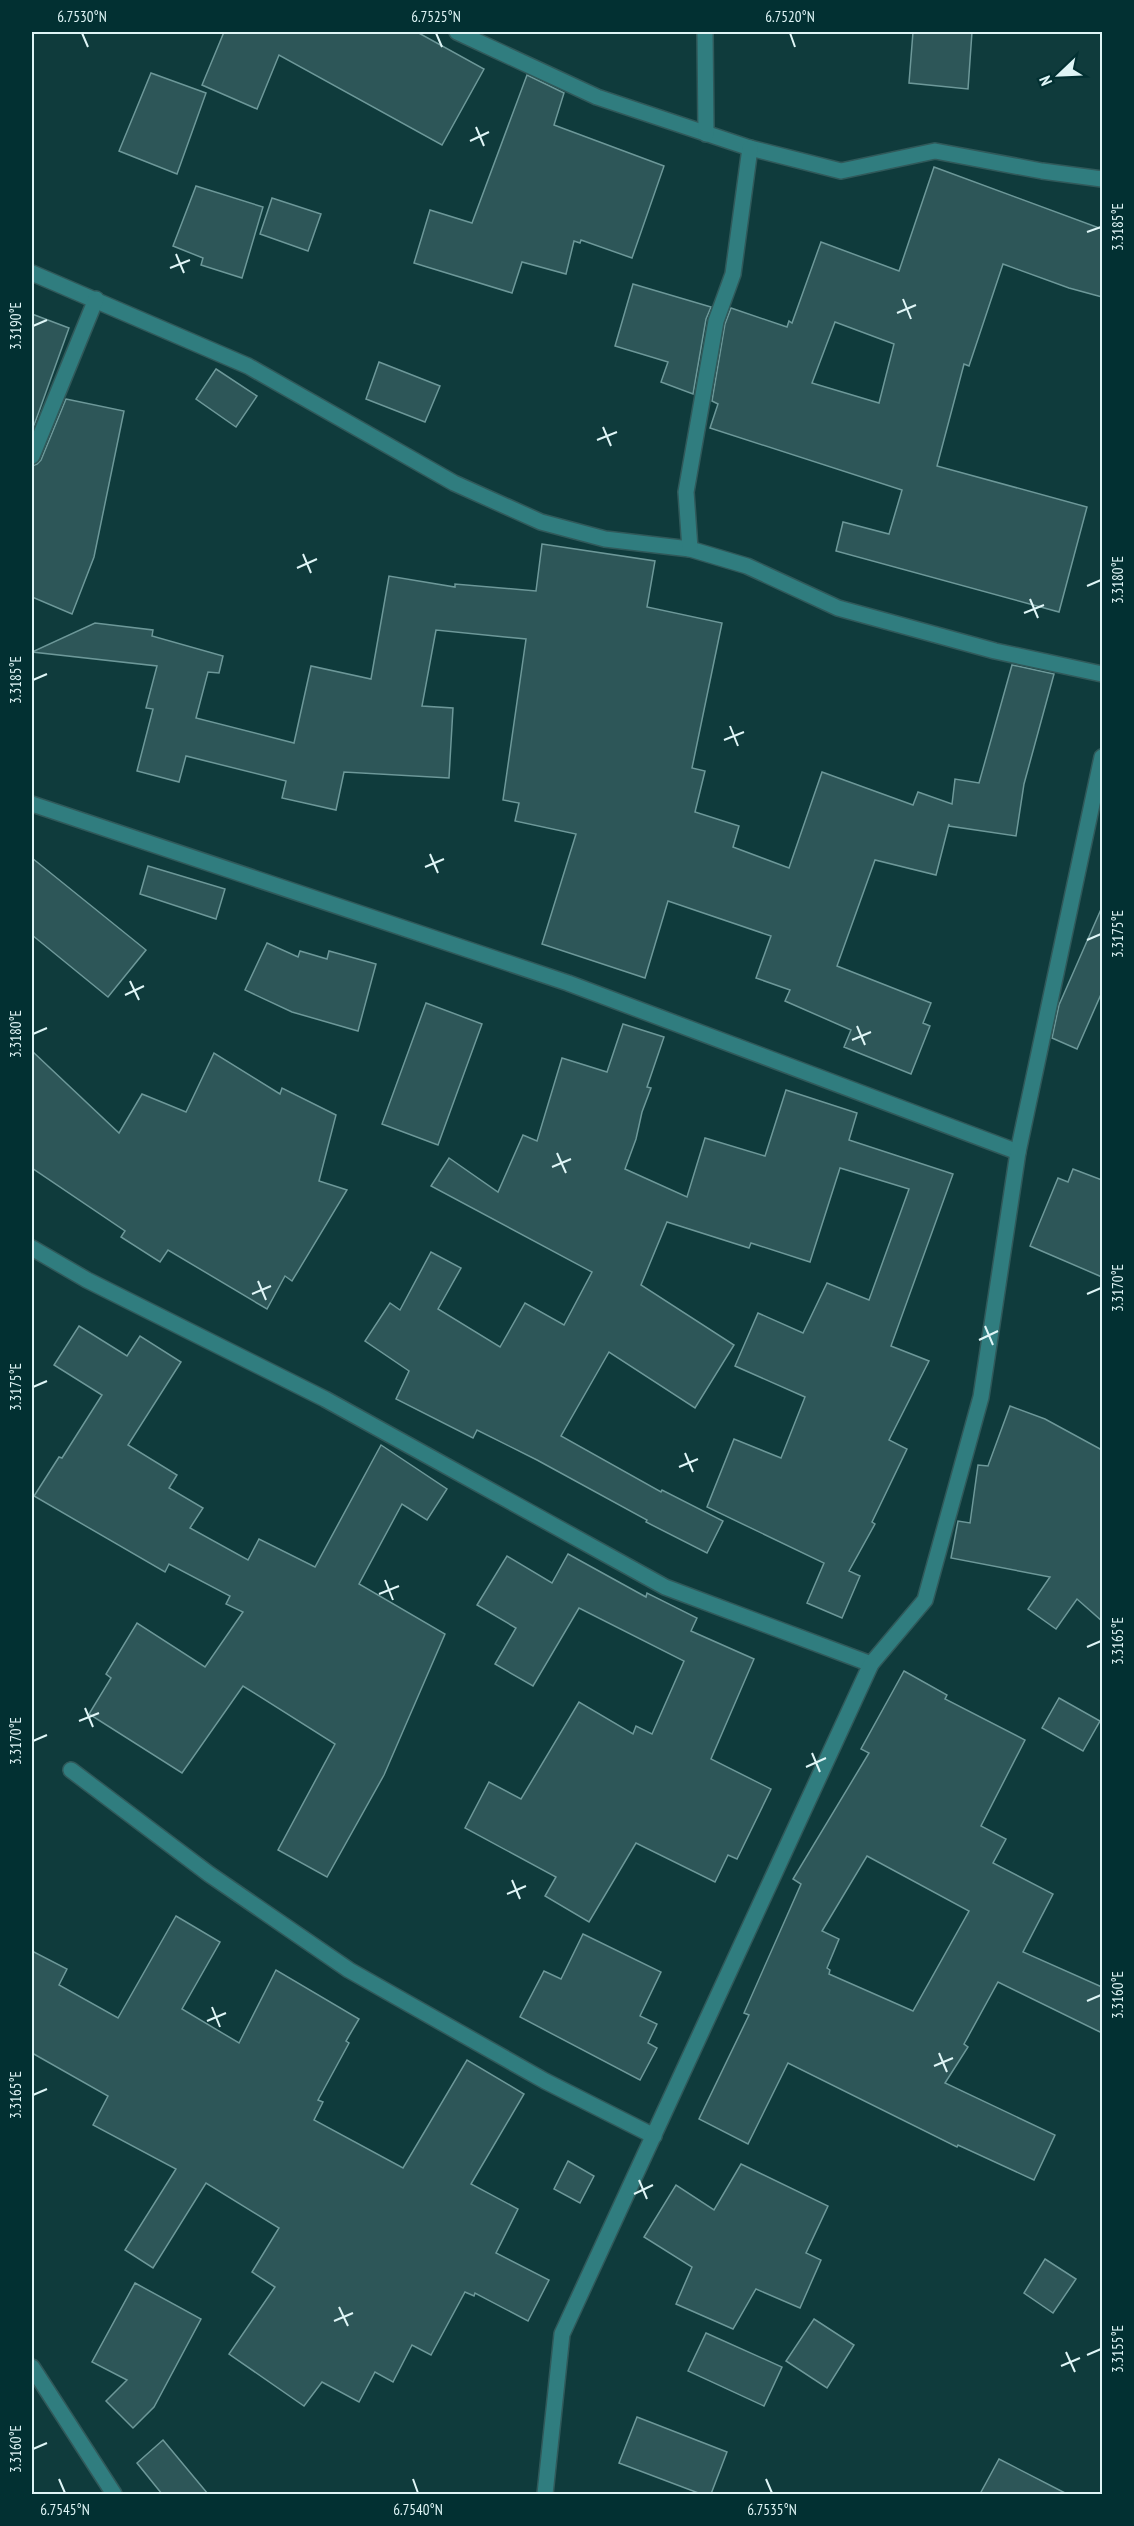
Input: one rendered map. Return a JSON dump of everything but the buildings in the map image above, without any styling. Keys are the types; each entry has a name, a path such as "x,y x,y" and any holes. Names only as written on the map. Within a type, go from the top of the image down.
{"street":[{"path":"457,32 597,97 750,148 841,171 935,151 1042,171 1102,179"},
{"path":"705,32 706,134"},
{"path":"690,549 686,492 716,321 733,274 750,148"},
{"path":"32,273 248,366 454,483 542,522 605,539 690,549 747,566 838,608 995,651 1102,674"},
{"path":"32,456 96,299"},
{"path":"544,2494 562,2334 871,1664 925,1600 981,1397 1018,1152 1102,757"},
{"path":"32,804 568,983 1018,1152"},
{"path":"32,1248 87,1280 325,1399 665,1587 871,1664"},
{"path":"71,1770 209,1874 350,1970 545,2081 654,2136"},
{"path":"32,2367 114,2494"}]}
